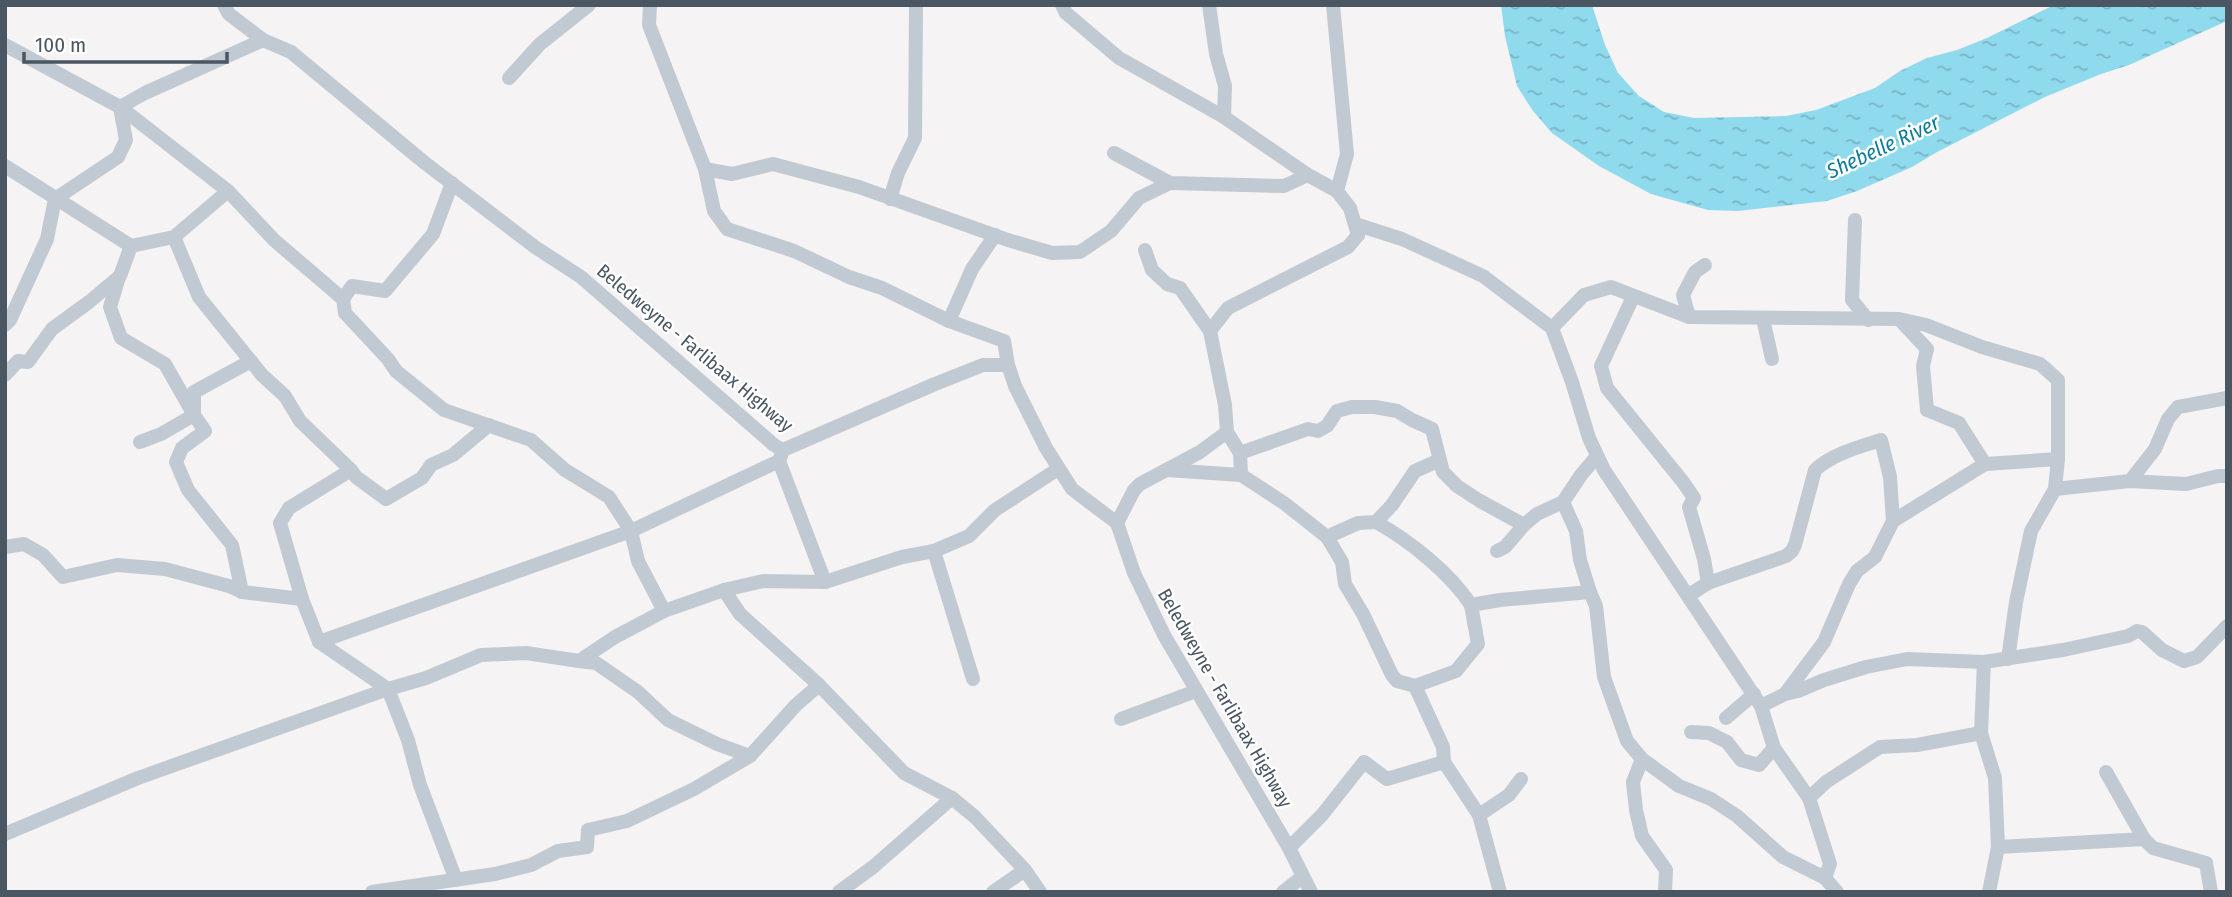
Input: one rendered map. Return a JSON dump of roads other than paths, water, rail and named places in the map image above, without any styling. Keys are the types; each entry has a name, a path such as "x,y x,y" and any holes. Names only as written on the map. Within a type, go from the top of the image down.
{"street":[{"name":"Beledweyne - Farlibaax Highway","path":"223,5 229,14 263,40 290,52 535,247 581,277 774,445 781,455 935,384 983,365 1008,365"},
{"path":"509,78 540,44 589,5"},
{"path":"650,5 649,25 705,169 714,211 727,229 794,251 849,277 882,288 949,321 1004,341 1015,386 1058,469 1072,489 1117,523 1139,484 1199,452 1227,432"},
{"path":"890,199 898,173 915,138 916,5"},
{"path":"1062,5 1066,13 1119,58 1224,117 1308,175 1337,191 1350,208 1358,234"},
{"path":"1209,5 1216,54 1225,86 1224,117"},
{"path":"1333,5 1347,154 1337,191"},
{"path":"120,107 263,40"},
{"path":"5,45 120,107 228,191 274,240 343,299 345,313 396,371 444,410 531,440 565,470 609,498 631,531 638,561 664,611"},
{"path":"5,325 10,320 47,239 55,199 118,157 126,141 120,107"},
{"path":"1114,153 1170,183 1284,186 1308,175"},
{"path":"705,169 732,174 773,163 859,187 1033,249 1052,253 1080,251 1111,231 1139,198 1170,183"},
{"path":"5,166 131,246 174,237 228,191"},
{"path":"343,299 352,286 385,291 433,234 452,183"},
{"path":"1855,219 1852,300 1868,320"},
{"path":"1210,331 1228,308 1348,247 1358,234 1358,225 1402,239 1483,276 1552,328 1604,470 1758,700 1774,748 1809,799 1830,864 1825,878"},
{"path":"949,321 972,269 995,234"},
{"path":"174,237 199,297 262,375 285,396 300,421 356,477 386,499 422,478 431,465 453,455 489,425"},
{"path":"131,246 110,307 121,338 164,364 205,431 182,448 176,462 188,490 232,544 242,592"},
{"path":"1145,250 1152,270 1167,284 1180,289 1210,331 1225,405 1227,432 1240,453 1241,475"},
{"path":"1689,317 1683,295 1695,272 1705,265"},
{"path":"5,375 18,361 28,362 52,329 120,276"},
{"path":"1552,328 1584,295 1611,287 1689,317 1899,319 1926,325 2040,364 2058,380 2058,459 2055,488 2031,531 2016,602 2008,659"},
{"path":"1633,297 1601,366 1607,388 1694,498 1689,507 1708,583"},
{"path":"1763,319 1772,359"},
{"path":"1899,319 1927,349 1923,366 1927,410 1959,423 1985,464"},
{"path":"194,415 194,392 251,361"},
{"path":"2130,481 2155,449 2168,419 2178,407 2227,398"},
{"path":"1240,453 1308,429 1318,430 1327,426 1338,411 1352,407 1398,411 1432,429 1443,472 1457,486 1524,525"},
{"path":"140,442 161,434 194,415"},
{"path":"1689,595 1708,583 1786,556 1793,551 1815,470 1821,464 1861,445 1881,440 1890,477 1893,521 1875,557 1857,571 1849,584 1824,642 1785,694"},
{"path":"319,642 631,531 781,455 825,582"},
{"path":"1497,551 1505,547 1537,514 1563,502 1597,456"},
{"path":"1893,521 1985,464 2058,459"},
{"path":"1376,522 1392,505 1415,471 1440,460"},
{"path":"579,661 615,636 664,611 724,590 763,581 825,582 902,557 934,551 968,536 995,510 1058,469"},
{"path":"351,470 289,508 281,523 302,599 319,642 388,689 456,880"},
{"path":"1165,470 1241,475 1273,495 1327,537 1342,562 1345,584 1363,614 1392,675 1398,681 1415,686 1456,671 1478,644 1471,606 1461,590 1421,552 1376,522 1358,523 1327,537"},
{"path":"2055,488 2130,481 2186,484 2218,476 2227,477"},
{"path":"1563,502 1576,531 1580,560 1596,606 1604,677 1627,741 1642,759 1679,786 1711,799 1737,816 1783,857 1825,878 1837,892"},
{"name":"Beledweyne - Farlibaax Highway","path":"1117,523 1134,573 1164,635 1289,848 1311,892"},
{"path":"5,547 24,544 43,555 63,577 117,565 165,569 242,592 302,599"},
{"path":"934,551 974,679"},
{"path":"724,590 740,614 819,685 904,772 952,799 975,817 1025,870 1040,892"},
{"path":"1471,606 1500,600 1590,592"},
{"path":"1726,718 1758,700 1798,691 1866,667 1907,659 1984,662 2128,636 2137,631 2142,632 2162,650 2184,660 2197,657 2227,626"},
{"path":"5,835 138,778 426,678 481,655 526,653 596,663 638,692 668,720 717,744 750,756"},
{"path":"1984,662 1981,733 1995,778 1998,847 1989,892"},
{"path":"372,892 495,874 531,864 558,851 587,847 588,830 626,821 694,789 750,756 796,705 819,685"},
{"path":"1415,686 1443,747 1444,762 1479,815 1500,892"},
{"path":"1121,719 1196,691"},
{"path":"1691,732 1709,733 1727,742 1741,760 1759,765 1774,748"},
{"path":"1809,799 1826,782 1880,747 1917,746 1981,733"},
{"path":"1642,759 1633,782 1636,810 1642,836 1665,870 1665,892"},
{"path":"1289,848 1322,815 1364,762 1387,779 1444,762"},
{"path":"2106,772 2144,839 2153,848 2206,863 2211,892"},
{"path":"1479,815 1509,795 1521,779"},
{"path":"839,892 873,867 952,799"},
{"path":"1998,847 2144,839"},
{"path":"992,892 1025,870"},
{"path":"1283,892 1302,877"}],"water":[{"name":"Shebelle River","path":"1501,5 1592,5 1605,45 1618,73 1639,96 1664,112 1694,118 1786,116 1816,110 1875,88 1900,71 1927,58 1987,38 2054,5 2227,5 2227,21 2129,65 2045,97 1912,167 1857,191 1827,201 1738,211 1708,210 1651,194 1599,166 1552,133 1517,86"}]}
